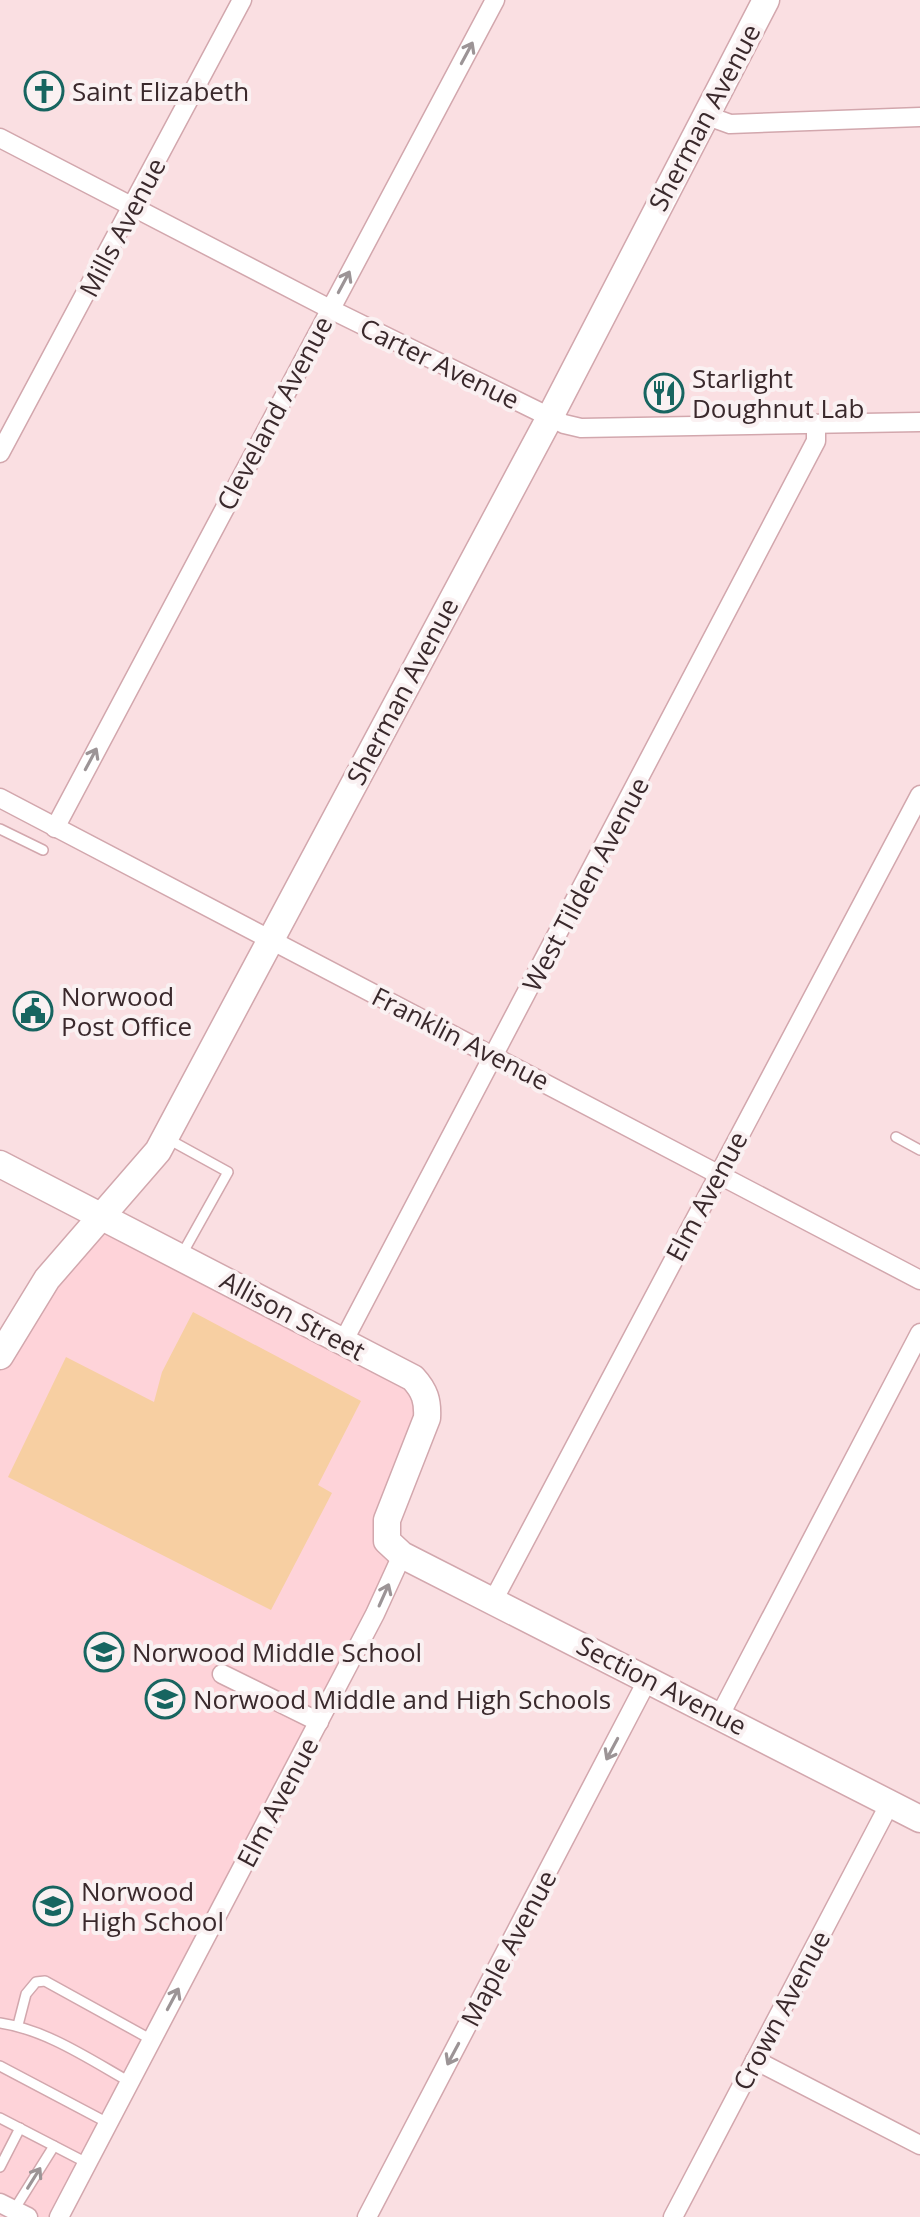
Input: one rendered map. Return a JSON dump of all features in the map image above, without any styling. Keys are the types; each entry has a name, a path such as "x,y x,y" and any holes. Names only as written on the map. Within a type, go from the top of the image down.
{"street":[{"name":"Mills Avenue","path":"0,453 242,0"},
{"name":"Cleveland Avenue","path":"55,828 495,0"},
{"name":"Sherman Avenue","path":"0,1356 14,1325 47,1279 104,1217 165,1138 268,940 550,417 766,0"},
{"path":"705,115 730,124 920,117"},
{"name":"Carter Avenue","path":"0,138 330,309 550,417 581,428 920,422"},
{"name":"West Tilden Avenue","path":"344,1340 816,441 816,424"},
{"name":"Franklin Avenue","path":"0,798 920,1280"},
{"name":"Elm Avenue","path":"494,1599 918,803"},
{"name":"Allison Street","path":"0,1164 413,1378 427,1399 427,1418 387,1520 387,1541 402,1555"},
{"path":"720,1715 920,1333"},
{"name":"Elm Avenue","path":"59,2217 319,1722 402,1555"},
{"name":"Section Avenue","path":"402,1555 494,1599 920,1819"},
{"path":"222,1674 319,1722"},
{"name":"Maple Avenue","path":"367,2217 648,1679"},
{"name":"Crown Avenue","path":"673,2217 890,1803"},
{"path":"755,2060 920,2145"}],"lane":[{"path":"0,829 43,850"},
{"path":"896,1137 920,1150"},
{"path":"165,1138 228,1172 181,1256"},
{"path":"18,2025 26,1994 36,1982 45,1981 152,2040"},
{"path":"0,2023 18,2025 58,2042 130,2082"},
{"path":"0,2066 108,2123"},
{"path":"0,2118 87,2163"},
{"path":"0,2167 20,2128"},
{"path":"14,2210 54,2146"}],"shaded area":[{"name":"Norwood Middle and High Schools","path":"104,1217 427,1399 387,1520 402,1555 59,2217 0,2217 0,1356"},
{"path":"193,1312 361,1401 318,1485 332,1493 271,1610 8,1477 66,1357 154,1402 162,1372"}],"place":[{"name":"Saint Elizabeth","path":"44,91"},
{"name":"Starlight Doughnut Lab","path":"664,393"},
{"name":"Norwood Post Office","path":"33,1011"},
{"name":"Norwood Middle School","path":"104,1652"},
{"name":"Norwood Middle and High Schools","path":"165,1699"},
{"name":"Norwood High School","path":"53,1906"}]}
